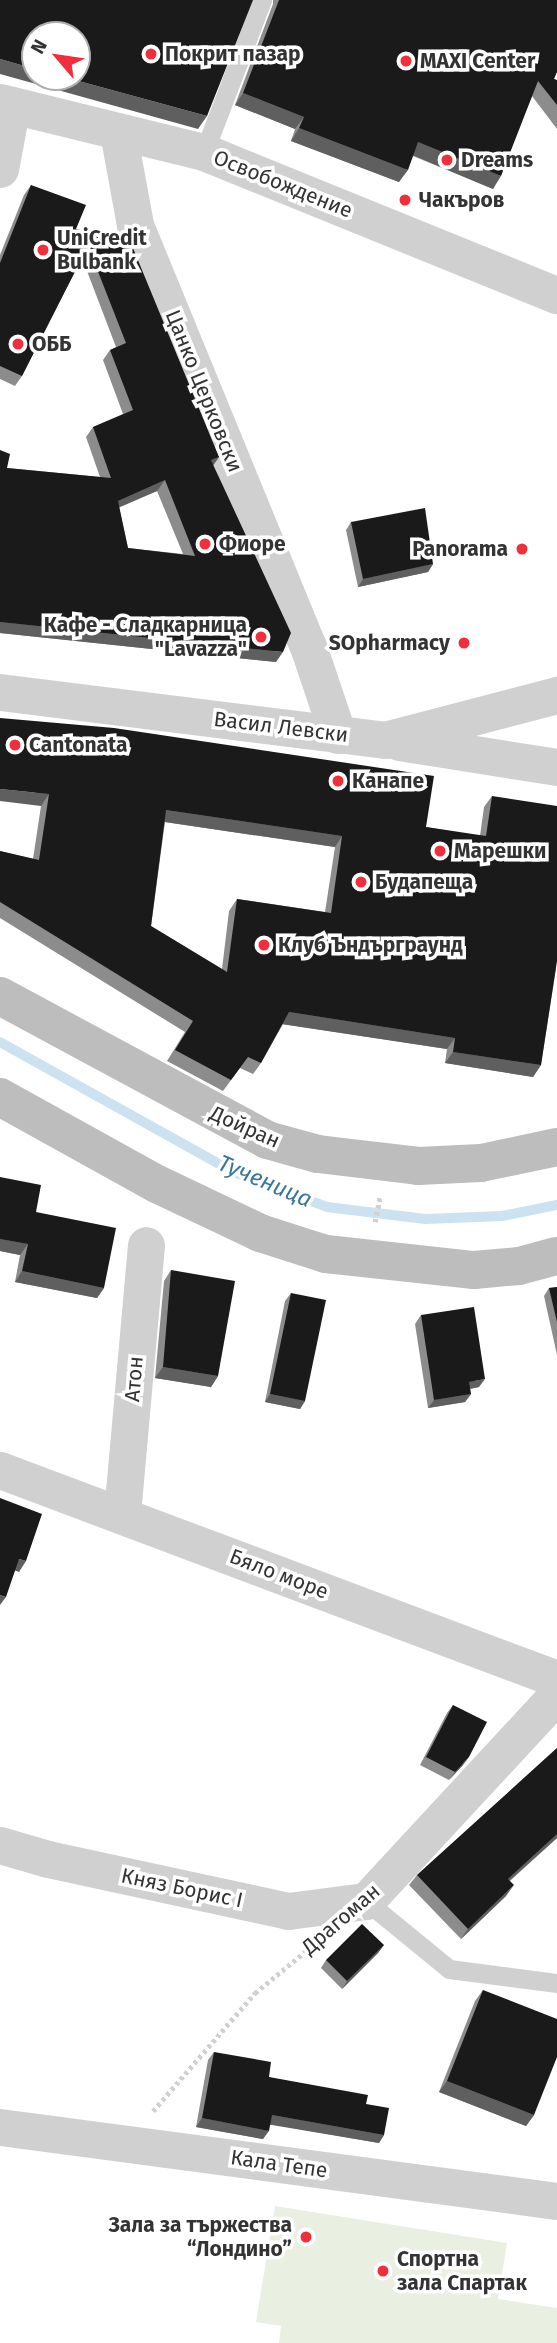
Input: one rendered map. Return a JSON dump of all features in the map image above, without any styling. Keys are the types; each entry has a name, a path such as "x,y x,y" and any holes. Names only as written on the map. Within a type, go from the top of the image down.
{"main road":[{"name":"Дойран","path":"0,996 203,1108 280,1143 318,1154 418,1166 481,1163 557,1147"},
{"path":"0,1097 157,1184 260,1233 326,1254 474,1270 519,1266 557,1256"}],"street":[{"name":"Освобождение","path":"6,104 204,152 557,295"},
{"path":"0,169 6,104"},
{"name":"Цанко Церковски","path":"118,132 135,225 308,646 338,735"},
{"name":"Васил Левски","path":"0,692 384,740 557,695"},
{"path":"384,740 557,767"},
{"name":"Атон","path":"122,1514 146,1245"},
{"name":"Бяло море","path":"0,1470 557,1679"},
{"name":"Драгоман","path":"366,1901 557,1695"},
{"name":"Княз Борис I","path":"0,1845 48,1859 288,1911 366,1901"},
{"path":"0,1871 48,1859"},
{"name":"Кала Тепе","path":"0,2127 557,2201"}],"lane":[{"path":"204,152 262,0"},
{"path":"366,1901 449,1969 557,1983"}],"path":[{"path":"374,1224 382,1186"},
{"name":"Драгоман","path":"125,2143 255,1993 316,1942"}],"green space":[{"name":"Спортна зала Спартак","path":"275,2206 507,2243 498,2299 557,2308 557,2343 279,2343 281,2326 256,2322"}],"building":[{"name":"Покрит пазар","path":"0,0 253,0 207,116 91,84 91,21 21,21 21,65 0,59"},
{"path":"279,0 557,0 557,72 554,79 557,80 557,105 538,81 501,176 418,142 408,170 299,128 304,117 243,93"},
{"path":"31,185 86,205 76,229 119,240 128,236 219,457 211,460 291,633 283,652 0,622 0,450 10,454 7,468 111,478 93,427 133,410 110,350 126,343 88,246 22,376 0,366 0,263","holes":["165,480 195,556 128,548 118,501"]},
{"path":"425,508 433,564 363,579 351,522"},
{"path":"0,718 114,728 434,776 426,827 486,836 492,796 557,806 557,961 541,1065 453,1052 455,1038 289,1012 261,1063 248,1057 231,1080 175,1050 193,1021 0,902 0,851 39,860 49,794 0,789","holes":["166,810 342,836 331,913 237,899 227,972 151,926"]},
{"path":"0,1177 41,1185 36,1212 116,1228 104,1288 22,1271 28,1244 0,1239"},
{"path":"171,1270 235,1281 218,1376 163,1367"},
{"path":"557,1287 557,1322 549,1288"},
{"path":"291,1293 326,1300 305,1401 270,1394"},
{"path":"474,1307 485,1379 469,1382 471,1394 434,1400 421,1315"},
{"path":"0,1498 42,1514 26,1561 19,1559 6,1597 0,1595"},
{"path":"453,1705 487,1722 469,1757 455,1772 426,1757"},
{"path":"557,1748 557,1834 508,1879 514,1885 468,1929 417,1875"},
{"path":"362,1924 384,1945 347,1981 326,1960"},
{"path":"483,1990 557,2019 557,2057 534,2115 447,2081"},
{"path":"214,2052 271,2062 269,2077 368,2095 366,2104 389,2108 384,2135 272,2115 269,2131 202,2118"}],"waterway":[{"name":"Тученица","path":"0,1042 234,1172 327,1207 425,1219 502,1216 557,1205"}],"place":[{"name":"Покрит пазар","path":"151,54"},
{"name":"MAXI Center","path":"406,61"},
{"name":"Dreams","path":"447,160"},
{"name":"Чакъров","path":"405,200"},
{"name":"UniCredit Bulbank","path":"43,250"},
{"name":"ОББ","path":"18,344"},
{"name":"Фиоре","path":"205,544"},
{"name":"Panorama","path":"522,549"},
{"name":"Кафе - Сладкарница \"Lavazza\"","path":"261,637"},
{"name":"SOpharmacy","path":"464,643"},
{"name":"Cantonata","path":"15,745"},
{"name":"Канапе","path":"338,781"},
{"name":"Марешки","path":"440,851"},
{"name":"Будапеща","path":"361,882"},
{"name":"Клуб Ъндърграунд","path":"264,945"},
{"name":"Зала за тържества “Лондино”","path":"306,2237"},
{"name":"Спортна зала Спартак","path":"383,2271"}]}
